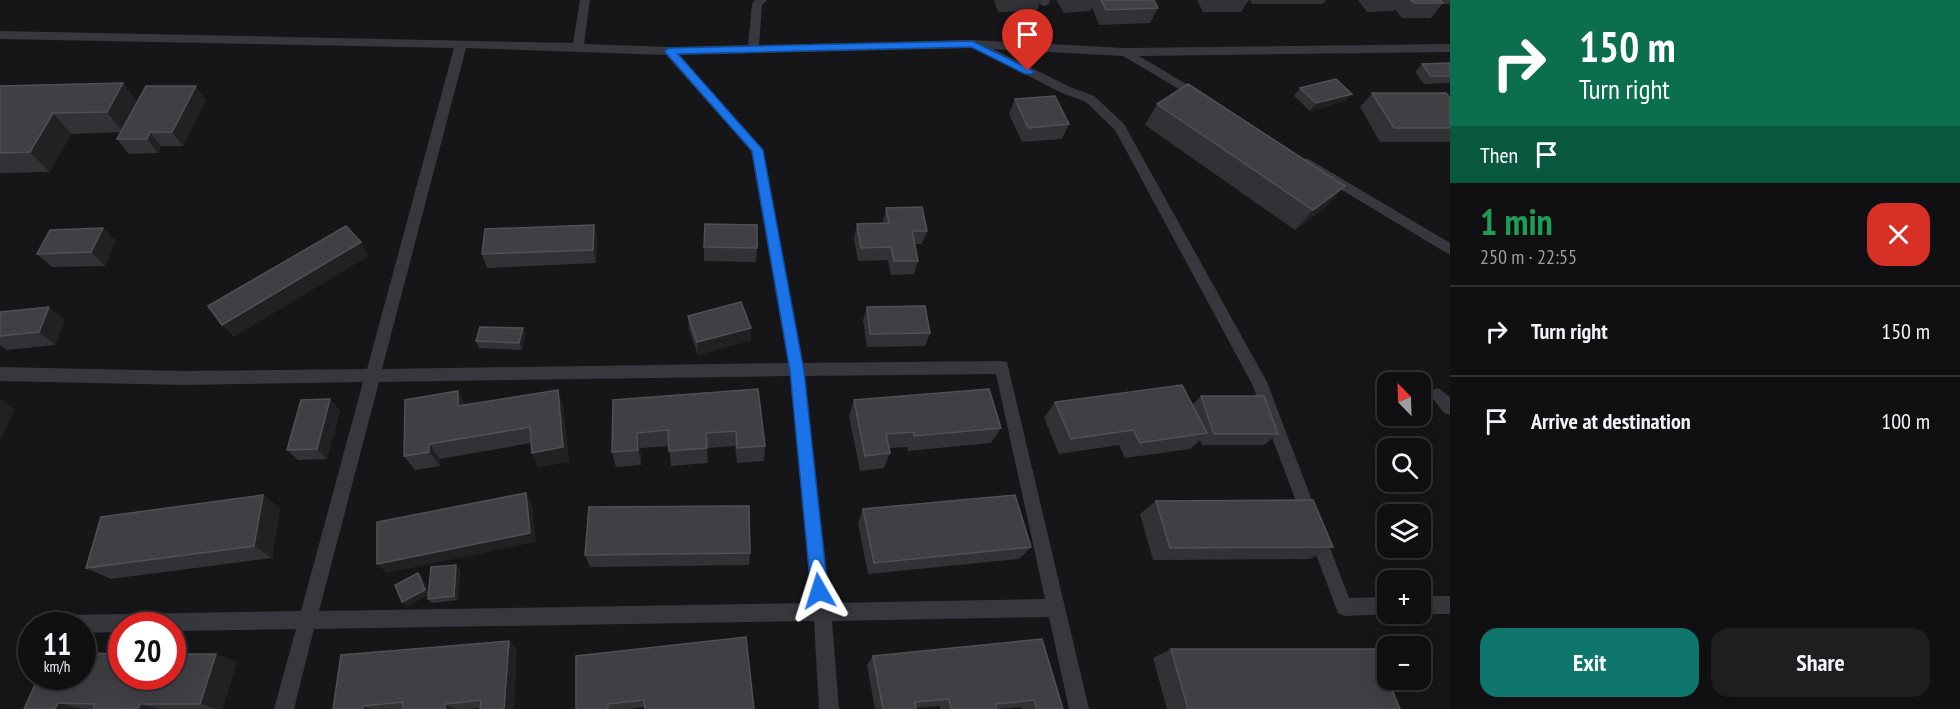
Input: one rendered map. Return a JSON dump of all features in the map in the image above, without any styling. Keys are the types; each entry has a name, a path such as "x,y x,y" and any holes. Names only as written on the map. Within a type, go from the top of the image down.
{"lane":[{"path":"578,47 585,0"},
{"path":"753,49 757,4 762,0"},
{"path":"0,35 578,47 669,51 972,44 1125,52 1450,48"},
{"path":"972,44 1066,90 1090,99 1120,127 1259,382 1344,607 1377,606"},
{"path":"284,709 460,45"},
{"path":"669,51 757,150 797,371 822,613 829,709"},
{"path":"1125,52 1206,102"},
{"path":"1298,157 1450,250"},
{"path":"0,374 185,378 1002,367 1079,709"},
{"path":"1438,395 1450,408"},
{"path":"1431,605 1450,605"},
{"path":"96,624 1056,608"}],"building":[{"path":"1101,0 1154,0 1158,8 1106,10"},
{"path":"1411,0 1441,0 1443,3 1414,3"},
{"path":"1450,63 1450,76 1431,76 1422,64"},
{"path":"1336,79 1352,94 1316,103 1300,88"},
{"path":"123,83 107,112 53,113 30,152 0,153 0,86"},
{"path":"1188,84 1345,186 1313,210 1157,104"},
{"path":"146,86 196,86 172,132 150,132 147,139 117,139"},
{"path":"1372,93 1446,93 1450,98 1450,128 1394,128"},
{"path":"1055,96 1069,124 1028,128 1015,99"},
{"path":"922,207 927,231 912,231 918,261 894,261 891,247 861,248 857,224 889,223 886,208"},
{"path":"705,224 757,225 757,248 704,247"},
{"path":"594,225 593,250 482,254 485,229"},
{"path":"346,226 361,242 222,325 208,306"},
{"path":"103,228 91,252 37,254 50,230"},
{"path":"741,302 751,328 697,342 688,316"},
{"path":"925,306 930,333 870,334 867,307"},
{"path":"49,307 39,332 0,336 0,312"},
{"path":"480,327 523,328 519,343 476,341"},
{"path":"1182,385 1207,433 1140,443 1133,430 1071,439 1055,402"},
{"path":"758,389 765,446 737,448 736,431 706,433 707,448 669,451 668,430 637,433 638,450 612,452 613,400"},
{"path":"989,389 1001,428 914,436 914,432 886,434 890,453 865,456 854,400"},
{"path":"558,390 563,447 532,453 530,427 429,444 429,452 404,456 405,400 458,391 458,406"},
{"path":"1201,396 1264,396 1278,434 1214,434"},
{"path":"330,399 317,449 287,450 301,400"},
{"path":"526,493 530,533 377,564 377,522"},
{"path":"263,495 254,546 86,568 101,517"},
{"path":"1015,495 1031,547 874,563 863,509"},
{"path":"1313,500 1333,547 1170,548 1156,501"},
{"path":"749,506 750,553 585,555 589,507"},
{"path":"456,565 454,596 428,599 431,567"},
{"path":"418,573 425,590 402,602 395,585"},
{"path":"746,637 754,709 645,709 644,700 608,704 608,709 576,709 576,656"},
{"path":"1042,639 1063,709 1037,709 1034,700 996,704 997,709 951,709 949,699 915,702 916,709 883,709 873,656"},
{"path":"509,641 504,709 480,709 481,700 445,704 445,709 403,709 403,702 363,706 363,709 333,709 341,655"},
{"path":"1171,649 1375,649 1377,690 1392,690 1400,709 1188,709"},
{"path":"96,653 108,654 108,690 186,690 186,654 216,654 200,704 140,704 138,709 93,709 95,704 58,703 55,709 24,709 33,690 96,690"}],"route":[{"path":"819,591 797,371 757,150 669,51 972,44 1028,71"}]}
